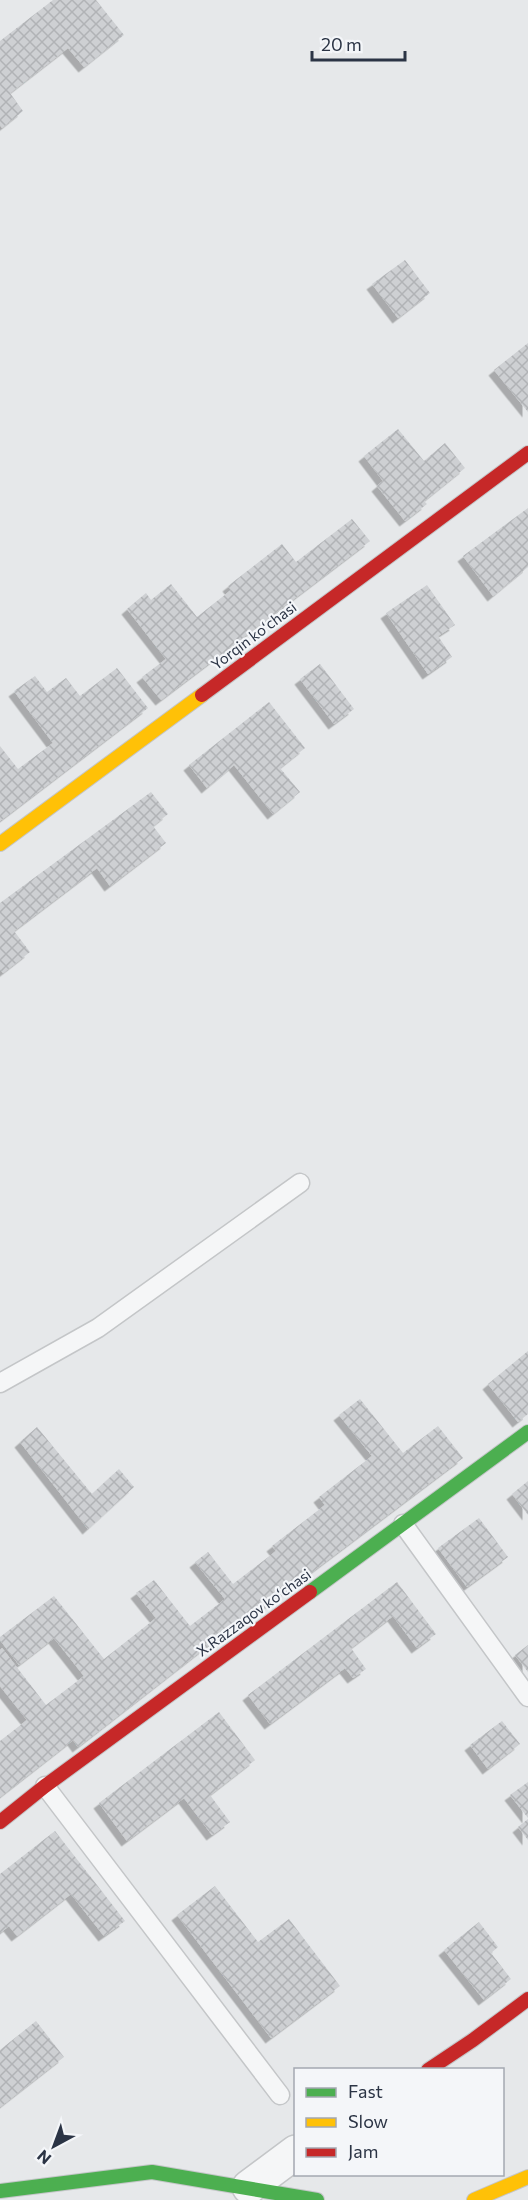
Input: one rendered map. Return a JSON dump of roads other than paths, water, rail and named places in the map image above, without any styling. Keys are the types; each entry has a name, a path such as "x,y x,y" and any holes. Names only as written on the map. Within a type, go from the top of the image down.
{"street":[{"name":"Yorqin koʻchasi","path":"0,844 528,453"},
{"name":"X.Razzaqov koʻchasi","path":"0,1822 45,1786 528,1432"},
{"path":"431,2068 528,1999"},
{"path":"249,2187 294,2153"},
{"path":"0,2191 152,2172 317,2200"},
{"path":"474,2200 528,2177"}],"lane":[{"path":"0,1383 98,1328 300,1183"},
{"path":"403,1524 528,1697"},
{"path":"45,1786 280,2095"}]}
